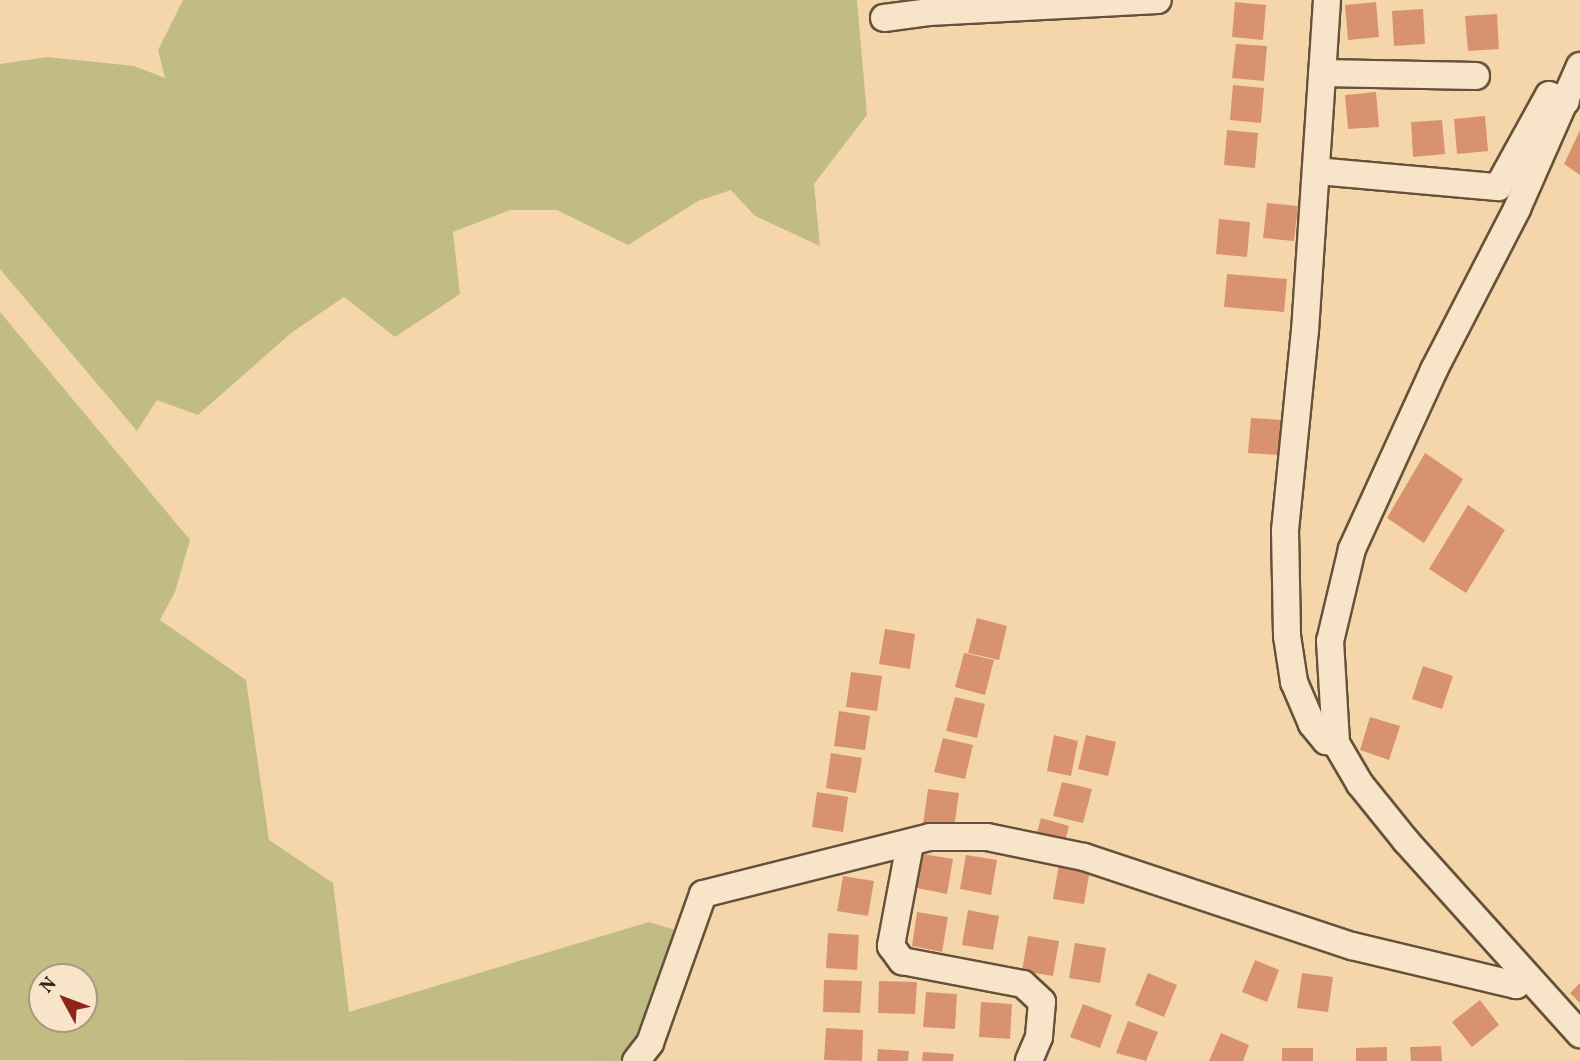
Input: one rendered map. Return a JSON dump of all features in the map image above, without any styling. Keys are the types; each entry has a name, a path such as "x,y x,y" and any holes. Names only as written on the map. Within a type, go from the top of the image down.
{"street":[{"path":"884,18 929,6 1158,0"},
{"path":"1327,0 1317,171 1285,530 1287,636 1294,682 1312,724 1326,741 1336,743"},
{"path":"1580,66 1566,102 1352,549 1330,641 1336,743 1381,813 1580,1034"},
{"path":"1322,73 1476,76"},
{"path":"1317,171 1499,187 1549,95 1566,102"},
{"path":"636,1061 650,1043 703,894 847,855 910,845 930,837 987,838 1084,857 1352,946 1516,985 1527,975"},
{"path":"910,845 891,946 902,961 1023,984 1042,1002 1039,1037 1030,1061"}],"shaded area":[{"path":"183,0 857,0 867,115 814,184 820,246 755,216 731,190 698,201 628,245 557,210 510,210 453,232 460,294 395,337 344,297 291,333 198,415 157,400 137,431 0,269 0,64 47,57 134,66 165,78 158,50"},
{"path":"0,312 190,540 175,592 160,620 246,680 269,840 333,883 349,1012 649,922 675,930 640,1048 630,1061 0,1060"}],"building":[{"path":"1235,2 1266,5 1263,40 1232,37"},
{"path":"1376,2 1379,37 1348,40 1345,5"},
{"path":"1423,9 1425,44 1394,46 1392,11"},
{"path":"1497,14 1499,49 1468,51 1465,16"},
{"path":"1236,44 1267,46 1264,81 1232,78"},
{"path":"1233,85 1264,88 1261,123 1230,120"},
{"path":"1376,92 1379,127 1348,129 1345,95"},
{"path":"1485,116 1488,151 1457,154 1454,119"},
{"path":"1442,120 1445,154 1413,157 1411,122"},
{"path":"1227,130 1258,133 1255,168 1224,165"},
{"path":"1580,130 1580,175 1564,164"},
{"path":"1267,203 1298,206 1294,241 1263,238"},
{"path":"1219,219 1250,222 1247,257 1216,254"},
{"path":"1227,274 1287,279 1284,312 1224,307"},
{"path":"1251,418 1282,420 1280,455 1248,453"},
{"path":"1425,453 1463,479 1424,543 1387,518"},
{"path":"1468,505 1505,530 1466,593 1429,569"},
{"path":"977,618 1007,626 999,660 968,653"},
{"path":"885,629 915,634 910,669 879,664"},
{"path":"964,653 994,660 985,695 955,687"},
{"path":"1423,666 1453,676 1442,709 1412,699"},
{"path":"851,672 882,676 877,711 846,707"},
{"path":"955,697 985,704 977,738 946,731"},
{"path":"839,711 870,716 865,750 834,746"},
{"path":"1370,717 1400,726 1389,760 1360,750"},
{"path":"1054,735 1078,741 1071,776 1047,771"},
{"path":"1086,735 1116,742 1108,776 1078,769"},
{"path":"943,738 973,745 965,779 934,772"},
{"path":"831,753 862,758 856,793 826,788"},
{"path":"1062,782 1092,789 1083,823 1053,816"},
{"path":"928,789 959,793 954,828 923,824"},
{"path":"817,792 848,797 843,832 812,827"},
{"path":"1041,818 1069,826 1064,844 1036,836"},
{"path":"923,854 953,859 947,894 917,888"},
{"path":"966,855 997,860 991,895 960,889"},
{"path":"1059,864 1090,869 1084,904 1053,899"},
{"path":"843,876 874,881 868,916 837,911"},
{"path":"968,910 999,916 993,950 962,945"},
{"path":"917,912 948,917 942,952 912,946"},
{"path":"828,933 859,935 857,970 826,968"},
{"path":"1028,936 1059,941 1053,976 1022,971"},
{"path":"1075,943 1106,948 1100,983 1069,978"},
{"path":"1255,960 1279,970 1267,1002 1242,992"},
{"path":"1148,973 1177,985 1164,1017 1135,1005"},
{"path":"1302,973 1333,977 1328,1012 1297,1008"},
{"path":"824,980 862,981 860,1013 823,1012"},
{"path":"879,981 917,982 915,1014 878,1013"},
{"path":"1580,983 1580,1003 1570,993"},
{"path":"926,992 957,994 955,1029 923,1027"},
{"path":"1480,1000 1499,1025 1472,1047 1452,1022"},
{"path":"981,1002 1012,1004 1010,1039 979,1037"},
{"path":"1083,1004 1112,1015 1100,1048 1070,1037"},
{"path":"1128,1021 1158,1032 1146,1061 1116,1053"},
{"path":"826,1028 863,1030 862,1061 824,1060"},
{"path":"1221,1033 1249,1045 1243,1061 1209,1061"},
{"path":"1441,1046 1442,1061 1411,1061 1410,1047"},
{"path":"1387,1047 1387,1061 1356,1061 1356,1048"},
{"path":"1282,1048 1313,1048 1313,1061 1282,1061"},
{"path":"878,1049 909,1051 908,1061 877,1061"},
{"path":"923,1052 954,1054 953,1061 922,1061"}]}
